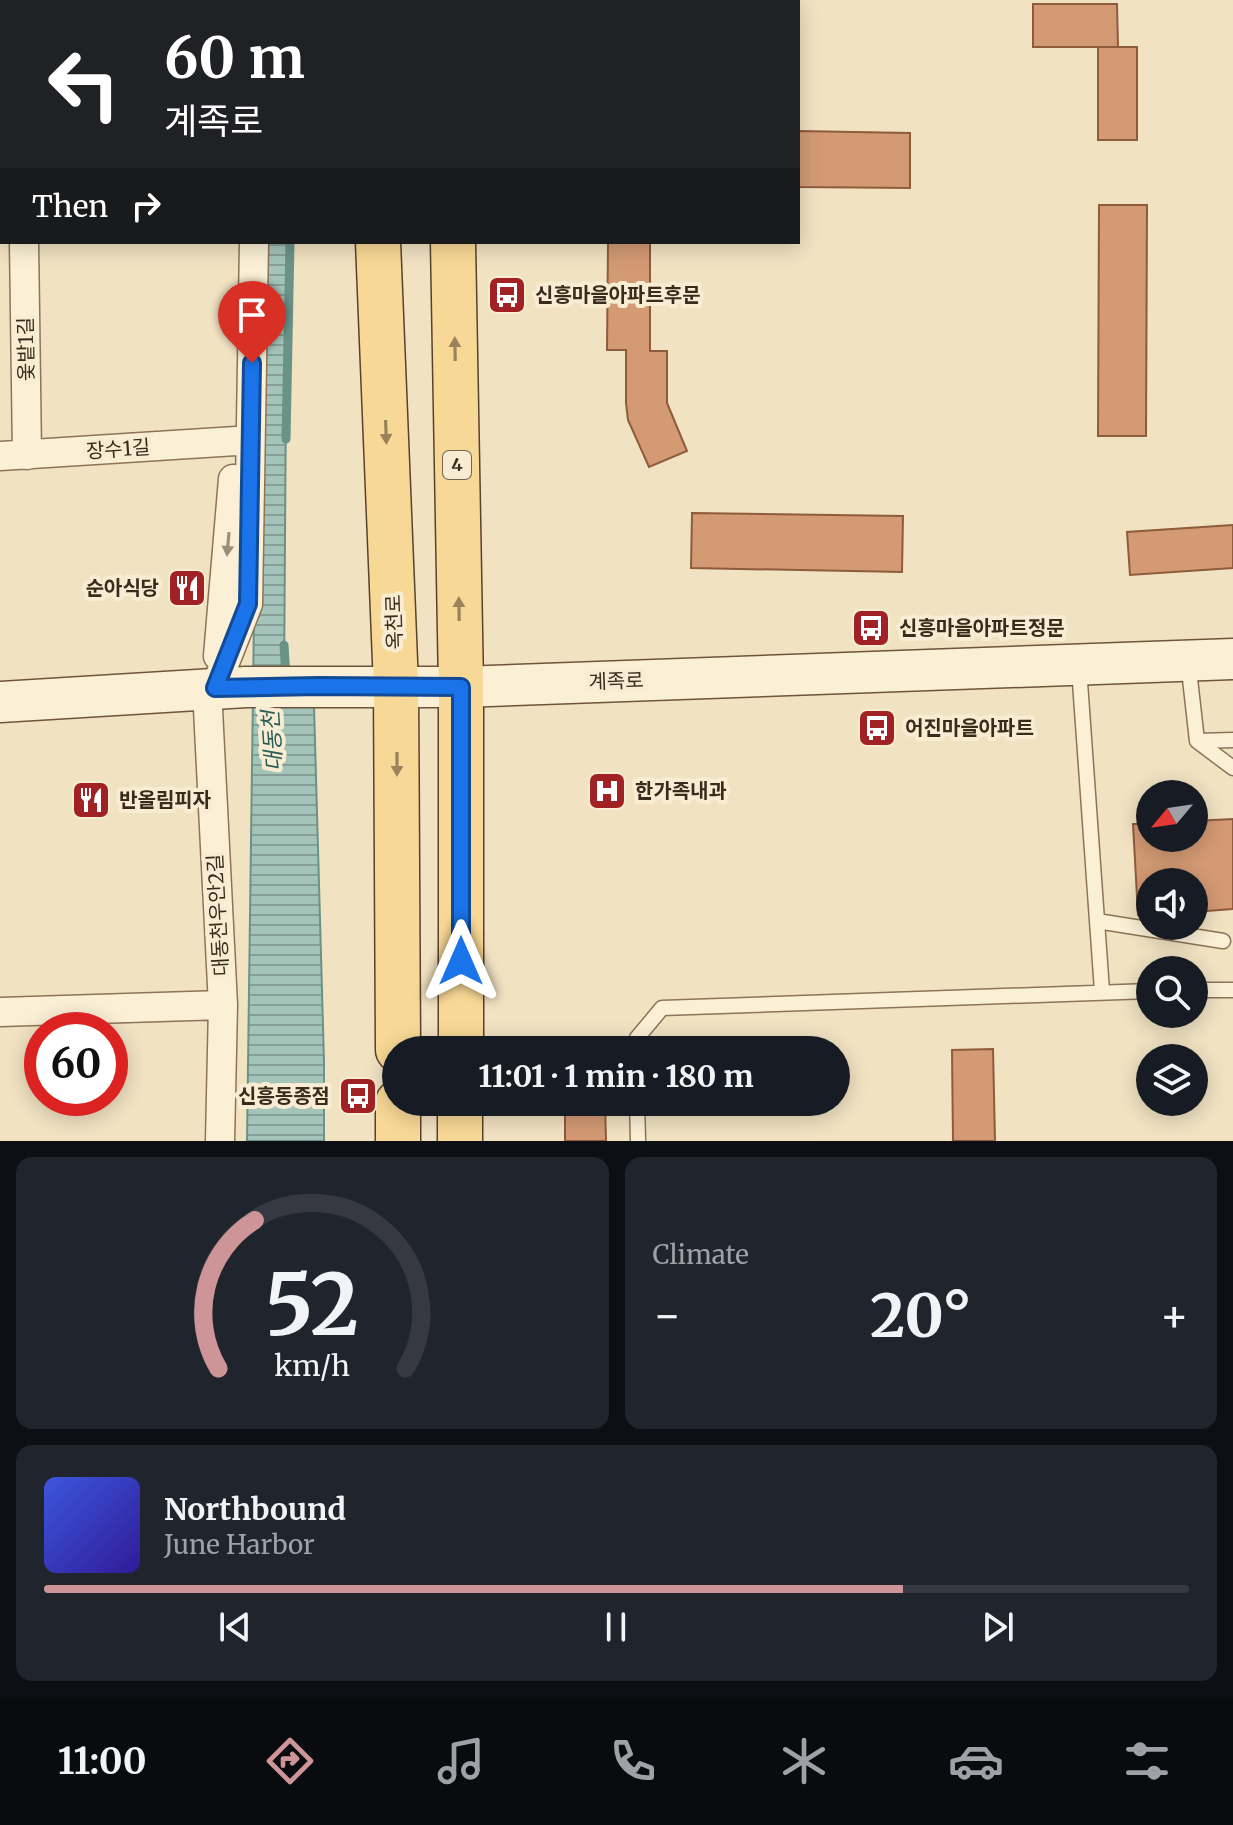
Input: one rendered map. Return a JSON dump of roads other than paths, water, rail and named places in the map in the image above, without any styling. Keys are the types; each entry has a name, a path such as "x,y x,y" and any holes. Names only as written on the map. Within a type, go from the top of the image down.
{"main road":[{"name":"옥천로","path":"378,244 396,686 398,1036"},
{"name":"4","path":"453,244 461,687"},
{"name":"계족로","path":"0,702 223,688 461,687 1233,659"},
{"path":"461,687 461,1036"},
{"path":"398,1116 398,1141"},
{"path":"460,1116 460,1141"}],"street":[{"name":"옻밭1길","path":"13,456 24,244"},
{"name":"대동천우안2길","path":"220,1141 223,688 236,441 237,244"},
{"path":"223,688 248,604 254,244"},
{"name":"장수1길","path":"13,456 236,441"},
{"path":"0,1012 223,1005"}],"lane":[{"path":"1188,661 1197,741 1233,768"},
{"path":"1079,664 1102,991"},
{"path":"1197,741 1233,740"},
{"path":"1097,921 1223,941"},
{"path":"1208,990 1233,990"},
{"path":"639,1036 662,1008 1136,991"},
{"path":"637,1116 638,1141"}],"water":[{"path":"259,244 287,244 284,686 314,706 324,1141 247,1141"}],"waterway":[{"name":"대동천","path":"286,439 290,244"},
{"name":"대동천","path":"284,645 286,678"}],"place":[{"name":"신흥마을아파트후문","path":"507,295"},
{"name":"순아식당","path":"187,588"},
{"name":"신흥마을아파트정문","path":"871,628"},
{"name":"어진마을아파트","path":"877,728"},
{"name":"한가족내과","path":"607,791"},
{"name":"반올림피자","path":"91,800"},
{"name":"신흥동종점","path":"358,1096"}]}
